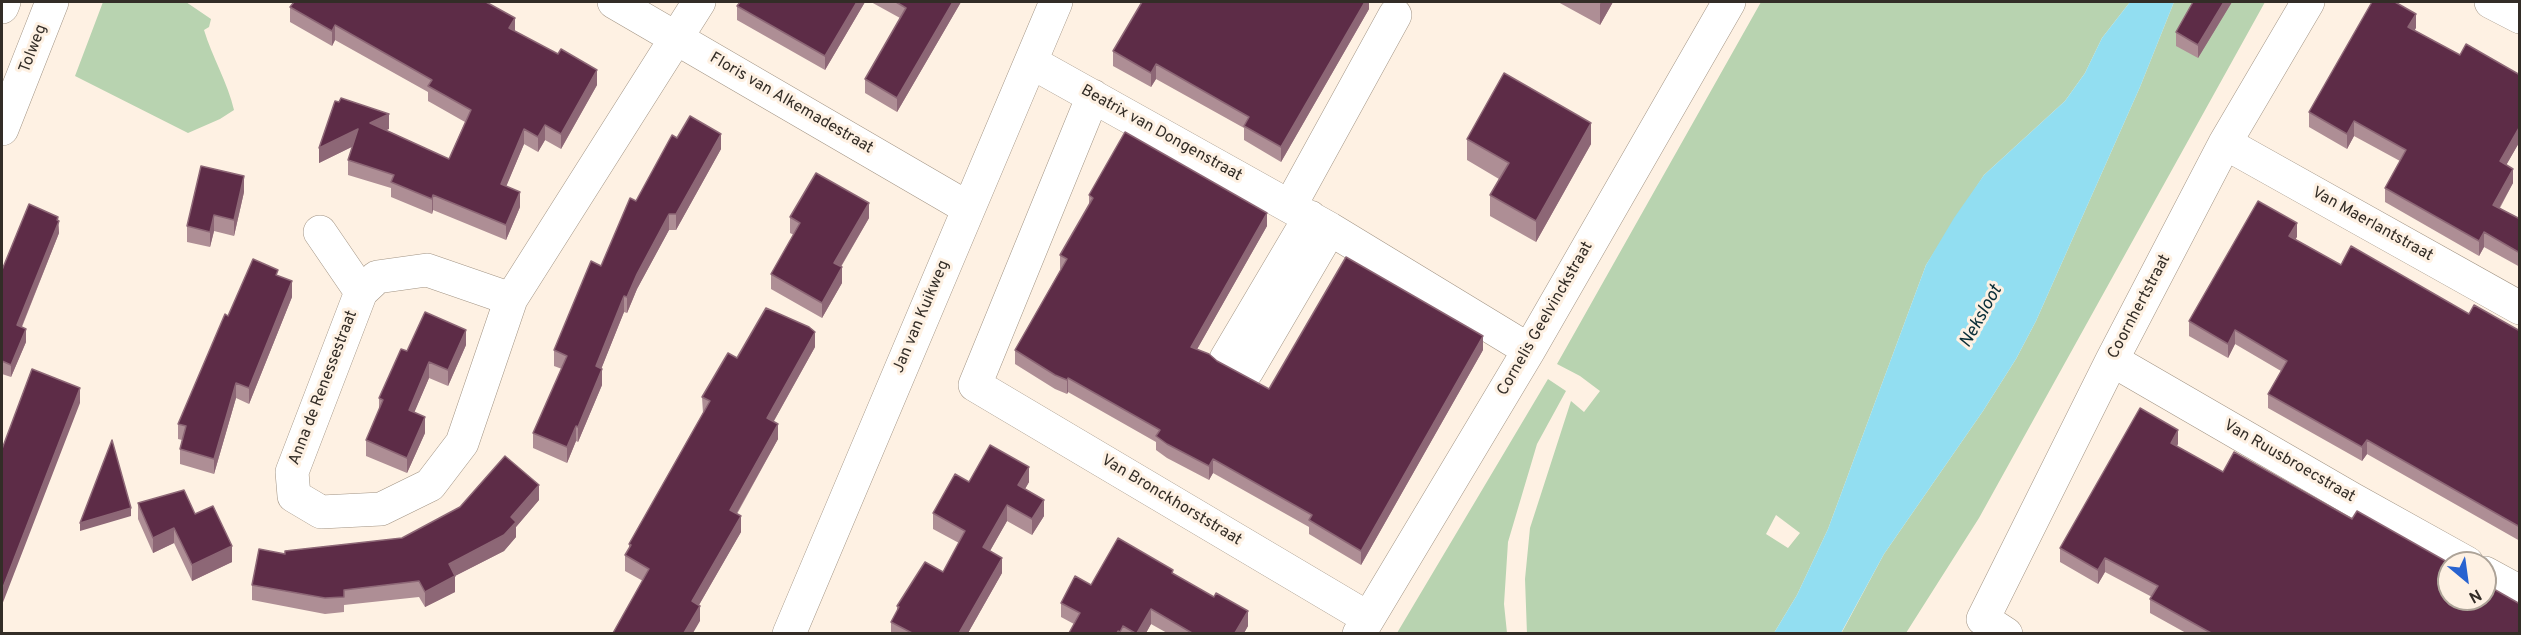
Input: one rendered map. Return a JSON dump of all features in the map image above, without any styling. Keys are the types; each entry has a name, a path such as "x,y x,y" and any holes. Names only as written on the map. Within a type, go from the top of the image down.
{"street":[{"path":"2,7 4,2"},
{"name":"Tolweg","path":"2,129 9,88 52,2"},
{"name":"Floris van Alkemadestraat","path":"614,2 968,208"},
{"name":"Anna de Renessestraat","path":"511,299 427,270 377,277 361,292 292,472 294,496 321,512 381,509 430,485 462,443 511,299 699,2"},
{"name":"Jan van Kuikweg","path":"789,633 1056,2"},
{"name":"Cornelis Geelvinckstraat","path":"1363,626 1528,350 1729,2"},
{"name":"Coornhertstraat","path":"1995,626 2112,360 2226,143 2308,2"},
{"path":"2492,2 2520,17"},
{"path":"1310,217 1395,15"},
{"name":"Beatrix van Dongenstraat","path":"1031,62 1310,217 1528,350"},
{"name":"Van Bronckhorststraat","path":"1093,96 975,385 1363,626"},
{"name":"Van Maerlantstraat","path":"2226,143 2520,308"},
{"name":"Anna de Renessestraat","path":"320,232 361,292"},
{"name":"Van Ruusbroecstraat","path":"2112,360 2445,551"},
{"path":"2497,580 2520,592"}],"green space":[{"path":"103,2 186,2 211,19 209,27 204,30 234,110 188,133 75,76"},
{"path":"1761,2 2130,2 2102,38 2085,73 2065,101 1984,175 1926,265 1828,529 1797,595 1774,633 1527,634 1525,579 1530,528 1571,401 1584,412 1600,391 1580,376 1557,364","holes":["1776,515 1800,533 1788,548 1766,534"]},
{"path":"2174,2 2265,2 1979,518 1906,633 1841,634 1884,554 1983,411 2016,359 2036,321 2140,87"},
{"path":"1548,379 1566,391 1537,444 1508,542 1504,604 1507,633 1397,633"}],"water":[{"name":"Neksloot","path":"2130,2 2174,2 2140,87 2036,321 2016,359 1983,411 1884,554 1841,633 1774,633 1797,595 1828,529 1926,265 1954,218 1984,175 2065,101 2085,73 2102,38"}],"building":[{"path":"294,2 486,2 515,18 509,28 558,54 561,49 597,70 561,134 545,125 538,137 524,129 501,184 520,192 506,225 433,195 432,199 391,182 394,175 348,160 358,129 319,148 335,101 339,102 341,98 389,114 370,123 449,159 471,110 428,86 432,80 335,25 332,31 290,7"},
{"path":"740,2 857,2 825,56 737,6"},
{"path":"896,2 953,2 897,98 865,79 906,8"},
{"path":"1142,2 1365,2 1281,147 1244,126 1249,117 1156,64 1151,73 1113,51"},
{"path":"2193,2 2224,2 2198,45 2176,32"},
{"path":"2372,2 2395,2 2416,14 2408,27 2460,55 2466,44 2520,75 2520,126 2500,161 2513,169 2493,205 2520,219 2520,253 2484,232 2479,241 2385,188 2406,150 2354,121 2347,134 2309,112"},
{"path":"1504,73 1591,123 1536,221 1490,195 1509,163 1467,139"},
{"path":"690,116 721,134 676,214 669,214 627,297 624,296 596,366 602,369 578,427 576,426 567,447 533,433 567,356 554,350 591,261 601,266 630,198 636,201 672,135 677,138"},
{"path":"1125,132 1267,213 1191,347 1209,354 1217,361 1269,389 1346,257 1483,336 1361,551 1309,520 1312,515 1213,459 1209,466 1167,444 1156,436 1160,430 1068,378 1067,380 1055,375 1015,350 1067,259 1060,255 1093,198 1089,195"},
{"path":"201,166 244,176 234,220 214,215 210,232 187,226"},
{"path":"816,173 869,203 834,263 842,267 822,303 771,274 800,223 790,217"},
{"path":"2258,201 2297,223 2289,236 2341,265 2351,246 2469,314 2474,305 2520,331 2520,527 2367,440 2362,447 2268,394 2287,361 2235,330 2228,344 2189,321"},
{"path":"29,204 58,217 59,221 17,325 26,329 11,365 2,361 2,270"},
{"path":"253,259 278,270 276,275 292,281 249,388 236,383 214,459 180,449 186,426 178,424 225,314 228,316"},
{"path":"766,308 809,327 815,332 767,418 778,424 730,510 741,516 692,601 700,606 684,633 613,633 649,569 625,555 631,545 629,544 710,401 702,397 728,353 737,358"},
{"path":"425,312 466,330 448,370 429,362 409,410 425,417 407,458 366,440 383,400 379,398 401,349 407,351"},
{"path":"32,369 80,388 2,590 2,449"},
{"path":"2140,408 2178,430 2171,443 2223,472 2234,452 2352,519 2357,511 2437,556 2437,611 2497,611 2497,591 2520,604 2520,633 2211,633 2150,599 2158,586 2105,558 2098,570 2060,548"},
{"path":"112,440 131,508 80,523"},
{"path":"990,445 1029,467 1018,485 1044,500 1032,519 1007,505 983,547 1002,558 959,633 912,633 891,622 899,607 897,606 925,562 943,572 965,531 933,513 955,474 969,482"},
{"path":"505,456 539,485 511,517 516,522 504,535 449,564 455,576 425,592 419,581 344,590 344,597 325,598 252,585 259,549 285,554 285,551 402,538 460,507"},
{"path":"184,490 195,514 213,506 232,546 192,565 174,528 153,538 138,503"},
{"path":"1118,538 1214,597 1216,593 1248,611 1235,633 1192,633 1151,609 1137,633 1123,626 1117,633 1069,633 1080,613 1061,603 1075,576 1091,585"}]}
